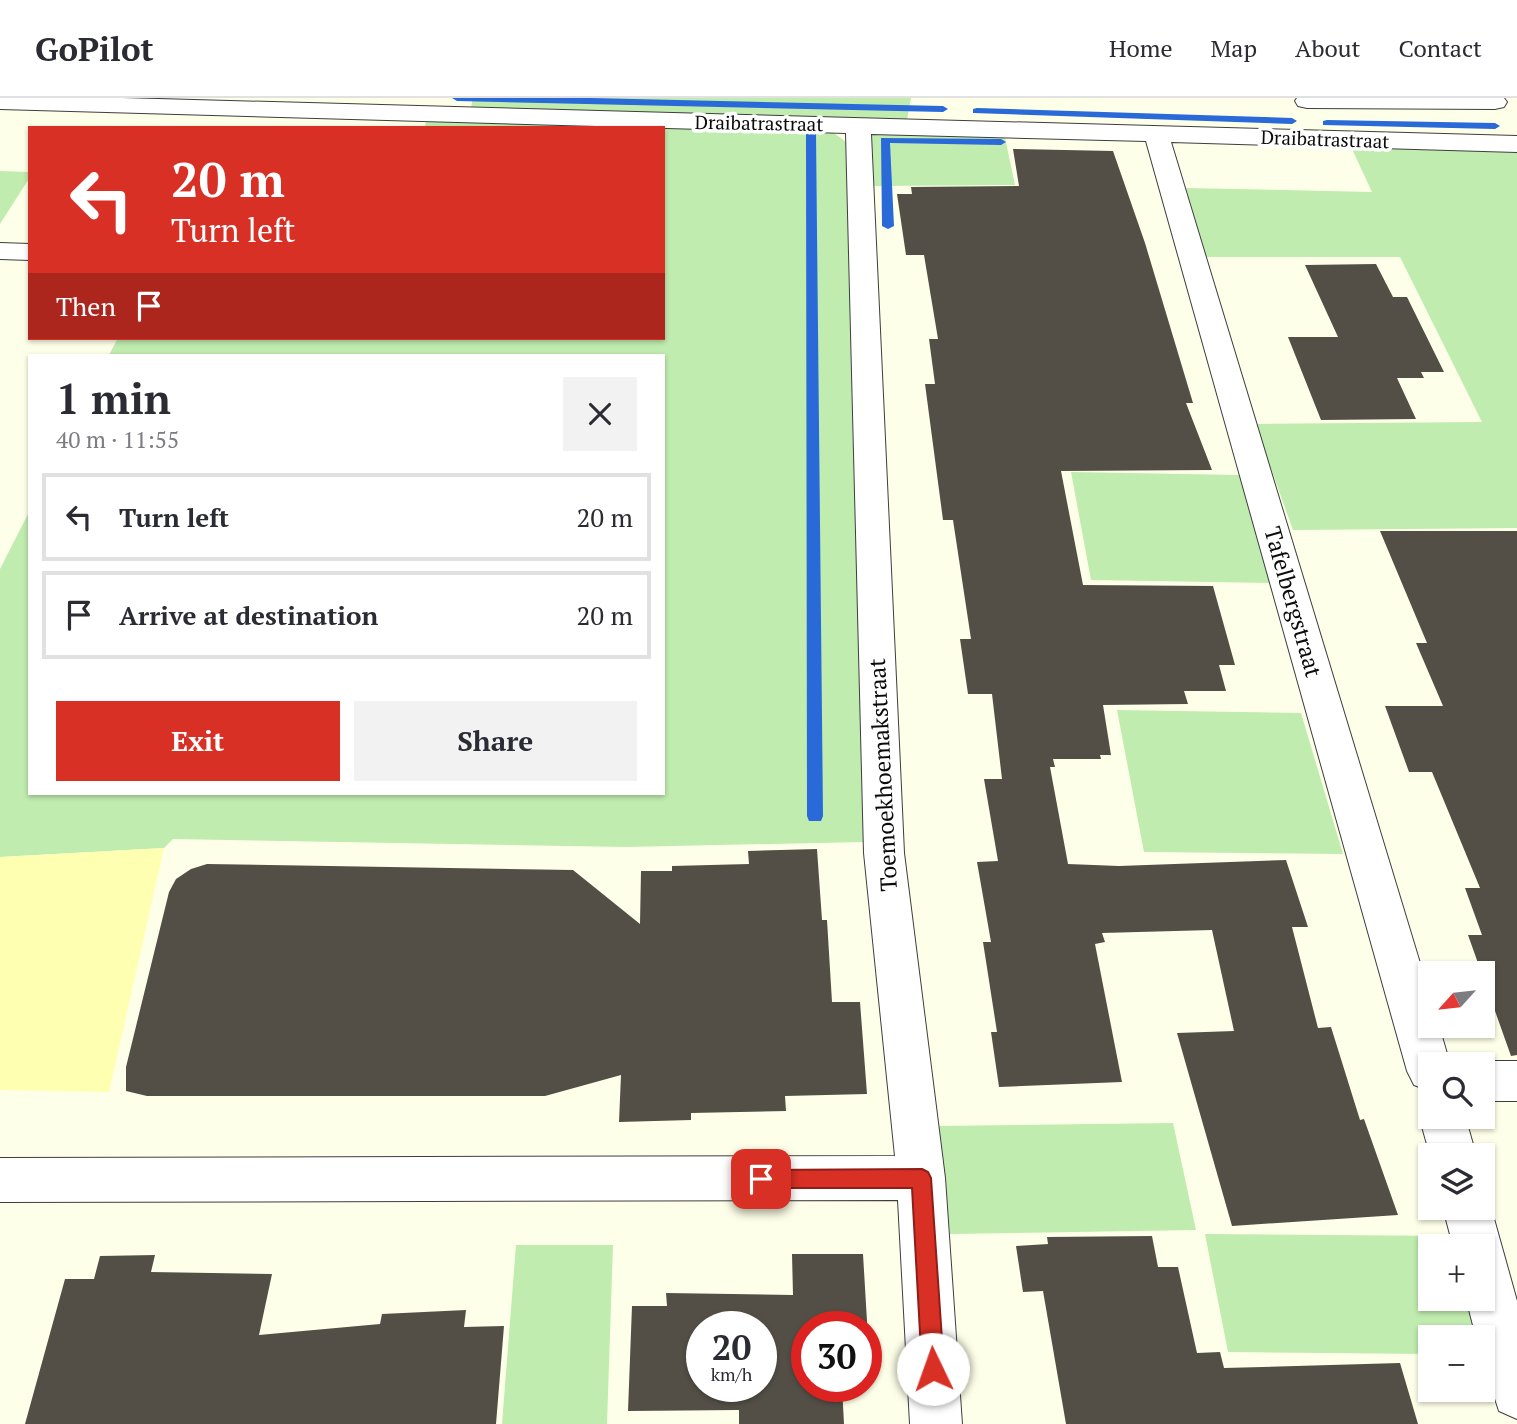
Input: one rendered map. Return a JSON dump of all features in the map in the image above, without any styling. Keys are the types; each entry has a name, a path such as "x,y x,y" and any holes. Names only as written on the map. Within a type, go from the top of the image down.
{"street":[{"path":"1306,99 1492,100 1510,119 1517,132"},
{"path":"1306,99 1329,139"},
{"name":"Draibatrastraat","path":"0,102 146,102 858,125 971,118 1156,133 1517,144"},
{"name":"Toemoekhoemakstraat","path":"858,125 884,853 922,1178 936,1424"},
{"name":"Tafelbergstraat","path":"1156,133 1424,1052"},
{"path":"0,251 28,252"},
{"path":"1495,1081 1517,1081"},
{"path":"0,1180 922,1178"},
{"path":"1495,1311 1517,1393"}],"shaded area":[{"path":"473,98 911,98 907,120 471,107"},
{"path":"427,120 830,130 846,142 864,842 626,847 173,839 164,848 0,857 0,569 28,514 28,795 665,795 665,354 110,354 117,340 665,340 665,126 425,126"},
{"path":"875,132 1004,133 1015,185 874,186 871,135"},
{"path":"1351,147 1517,151 1517,528 1293,530 1255,424 1482,422 1400,257 1205,257 1186,188 1372,192"},
{"path":"0,171 28,172 28,180 0,224"},
{"path":"1071,472 1240,475 1272,583 1091,580"},
{"path":"1117,710 1301,713 1343,854 1144,852"},
{"path":"1173,1123 1196,1230 950,1234 938,1126"},
{"path":"1205,1234 1418,1236 1418,1311 1472,1311 1476,1325 1418,1325 1418,1354 1228,1352"},
{"path":"516,1245 613,1245 607,1424 502,1424"}],"sand":[{"path":"164,848 109,1092 0,1090 0,857"}],"building":[{"path":"1013,149 1113,151 1145,243 1193,403 1186,403 1212,470 1061,471 1083,585 1213,586 1235,665 1219,665 1226,691 1184,691 1188,704 1103,705 1111,755 1100,755 1101,759 1053,759 1055,767 1050,767 1068,864 1119,866 1286,860 1308,927 1292,927 1318,1028 1331,1027 1360,1120 1364,1119 1398,1215 1232,1226 1177,1033 1234,1031 1212,930 1102,933 1105,942 1095,944 1122,1082 999,1087 991,1032 997,1032 983,942 991,942 977,862 998,861 984,779 1002,779 992,694 968,694 960,639 971,639 953,520 943,520 925,384 935,384 929,339 938,339 924,255 906,255 897,194 912,194 911,187 1019,186"},
{"path":"1376,264 1393,297 1407,297 1444,372 1421,372 1424,378 1397,378 1416,419 1321,420 1288,337 1338,337 1305,265"},
{"path":"1380,531 1517,531 1517,1055 1511,1056 1495,1011 1495,961 1477,961 1468,935 1482,935 1465,888 1480,888 1432,772 1409,772 1385,706 1443,706 1416,643 1427,643"},
{"path":"817,849 822,920 827,920 832,1002 860,1002 867,1094 785,1096 786,1111 691,1113 691,1120 619,1122 621,1075 545,1096 147,1096 126,1091 126,1067 169,892 176,879 191,869 207,864 573,870 640,924 641,871 672,871 672,866 749,864 748,851"},
{"path":"1152,1236 1158,1267 1178,1267 1197,1353 1220,1352 1224,1368 1400,1363 1418,1424 1066,1424 1043,1291 1023,1292 1016,1246 1048,1244 1047,1237"},
{"path":"792,1254 863,1254 866,1311 791,1311 791,1402 843,1402 844,1424 739,1424 739,1410 628,1411 632,1306 667,1306 666,1293 793,1295"},
{"path":"155,1255 151,1272 272,1274 259,1335 380,1324 382,1314 466,1310 464,1327 504,1326 496,1424 25,1424 65,1279 94,1279 100,1256"}],"waterway":[{"path":"457,98 943,109"},
{"path":"977,111 1292,121"},
{"path":"1327,123 1495,126"},
{"path":"811,134 815,816"},
{"path":"888,226 885,140 1001,142"}],"route":[{"path":"761,1179 922,1178 933,1369"}]}
